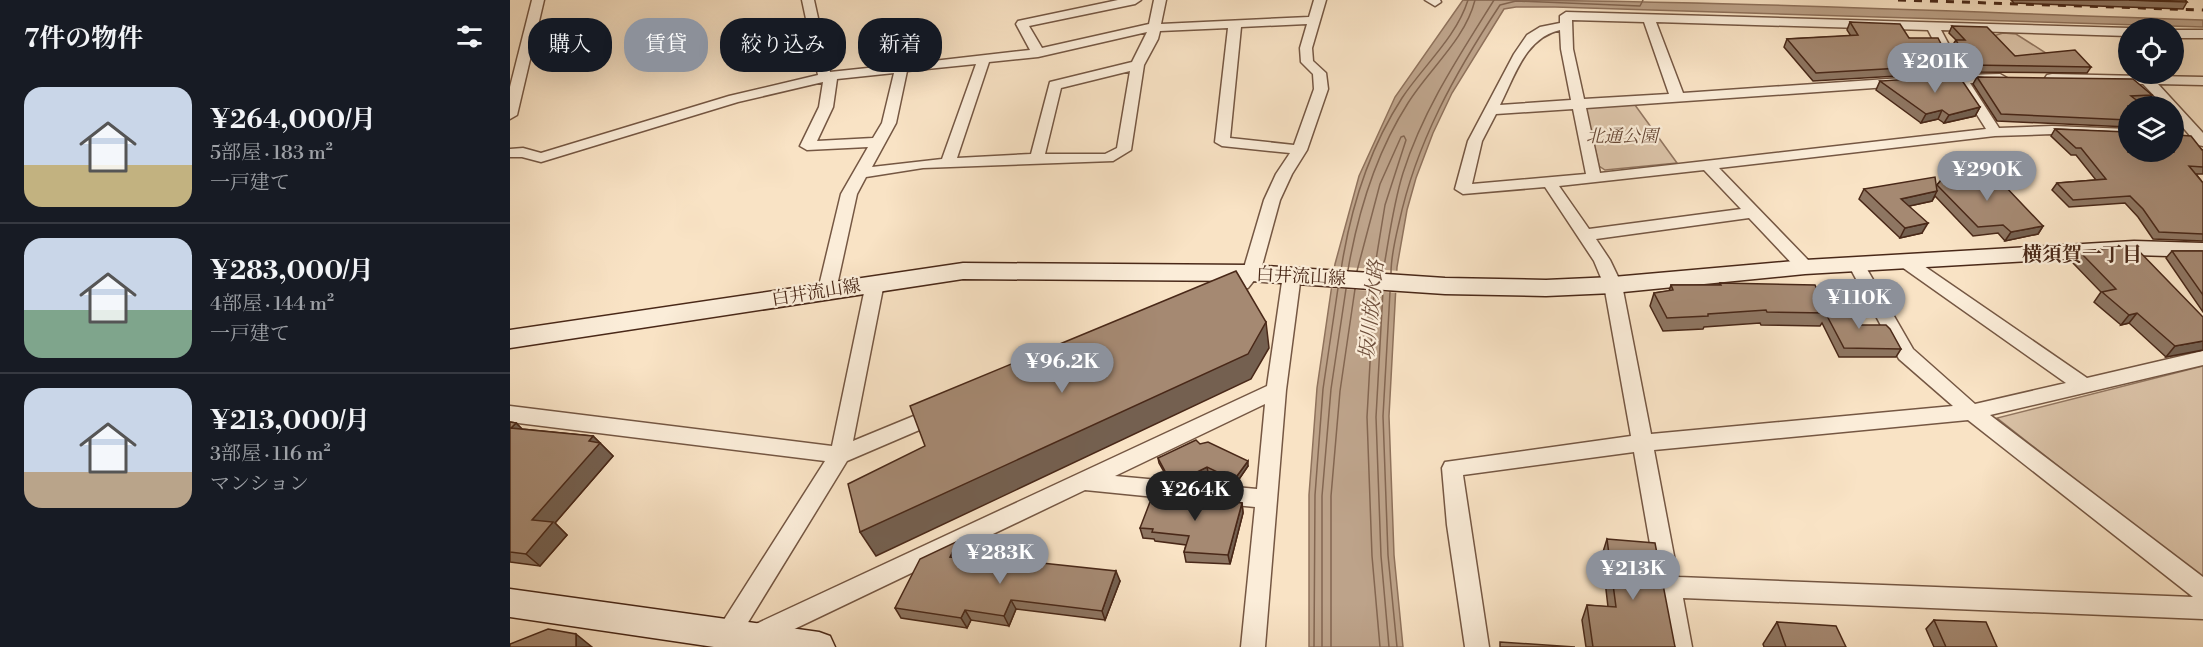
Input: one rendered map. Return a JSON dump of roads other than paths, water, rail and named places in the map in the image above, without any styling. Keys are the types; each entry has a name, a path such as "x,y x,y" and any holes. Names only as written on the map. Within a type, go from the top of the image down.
{"main road":[{"name":"白井流山線","path":"510,339 827,290 963,272 1012,270 1251,273 1445,286 1545,288 1613,285 1805,267 1905,261 2133,248 2203,250"},
{"path":"510,603 737,640 819,647"}],"street":[{"path":"510,116 538,0"},
{"path":"808,0 828,77 826,107 807,146 877,142"},
{"path":"1038,53 1022,24 1135,0"},
{"path":"861,173 948,163 1037,158 1108,158 1124,150 1137,65 1156,28 1160,0"},
{"path":"1223,296 1238,288 1251,273 1272,200 1284,174 1300,150 1321,89 1319,73 1307,62 1306,48 1320,0"},
{"path":"1594,178 1567,49 1566,16 2118,33"},
{"path":"1649,19 1677,96"},
{"path":"942,63 1038,53 1156,28 1313,21"},
{"path":"1235,24 1222,142 1300,150"},
{"path":"1566,25 1544,30 1531,38 1505,79 1475,141 1463,189 1594,178 1995,132 2052,130 2118,133"},
{"path":"1933,27 1960,78 1995,132"},
{"path":"2184,34 2203,34"},
{"path":"510,56 524,53"},
{"path":"948,163 984,59"},
{"path":"1037,158 1055,85 1137,65"},
{"path":"510,153 523,152 541,158 734,99 828,77 862,72"},
{"path":"827,290 849,194 889,123 902,72"},
{"path":"2042,78 2118,77"},
{"path":"1490,110 1960,78 2018,78"},
{"path":"2184,79 2203,81"},
{"path":"2184,120 2201,138"},
{"path":"2184,136 2201,138"},
{"path":"1708,165 1805,267"},
{"path":"1549,182 1609,272 1613,285 1680,647"},
{"path":"1586,235 1753,212"},
{"path":"1905,261 2085,386"},
{"path":"1856,264 1906,354 1972,412 2203,591"},
{"path":"1253,647 1276,390 1297,275"},
{"path":"737,640 840,455 875,283"},
{"path":"1477,647 1458,525 1452,468 1643,443 1972,412 2203,358"},
{"path":"737,640 1276,390"},
{"path":"510,414 840,455 951,409"},
{"path":"1079,481 1266,499"},
{"path":"1669,587 2203,608"}],"water":[{"name":"坂川放水路","path":"1463,0 1741,4 2145,18 2118,18 2118,24 1555,7 1504,9 1452,93 1433,133 1407,210 1397,267 1389,416 1394,555 1403,647 1309,647 1309,495 1317,388 1335,264 1359,176 1395,97"},
{"path":"2184,19 2203,20 2203,27 2184,26"}],"railway":[{"path":"1898,0 2203,10"}],"district":[{"name":"横須賀一丁目","path":"2082,254"}],"park label":[{"name":"北通公園","path":"1622,136"}]}
